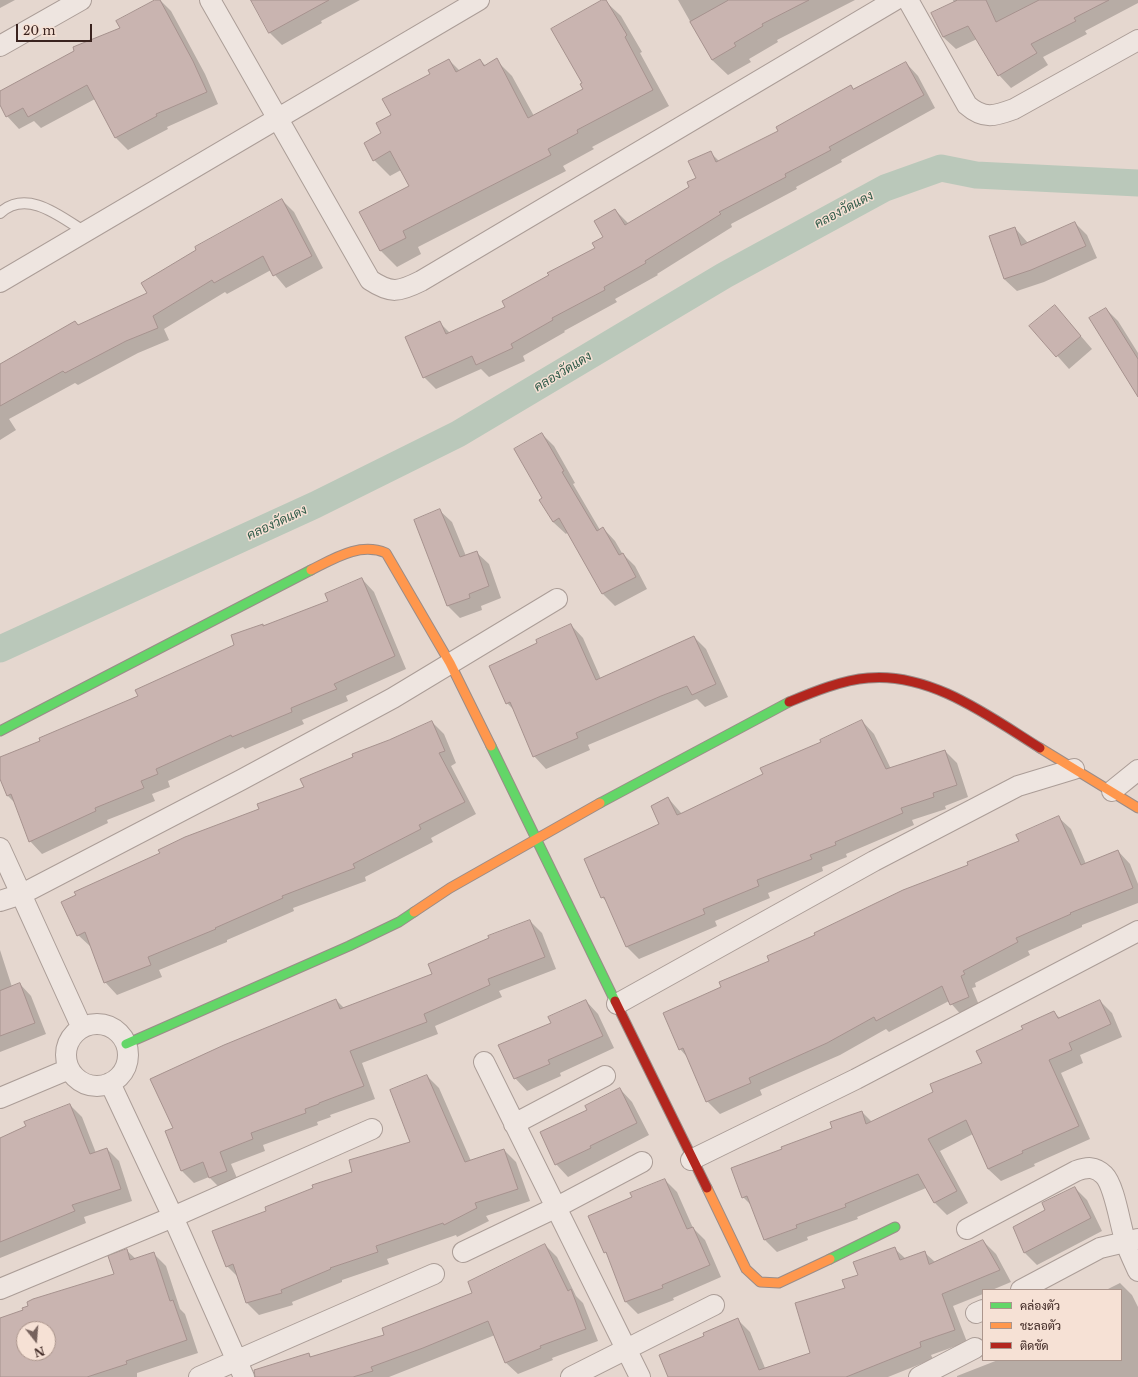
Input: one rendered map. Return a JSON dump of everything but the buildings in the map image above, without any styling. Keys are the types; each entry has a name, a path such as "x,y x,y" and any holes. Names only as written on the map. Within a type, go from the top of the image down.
{"street":[{"path":"0,46 82,0"},
{"path":"210,0 370,280 383,289 392,291 405,289 895,0"},
{"path":"0,282 278,120 479,0"},
{"path":"908,0 968,105 976,112 984,115 996,115 1014,109 1138,40"},
{"path":"0,731 305,573 351,551 366,548 380,549 386,553 450,663 746,1269 755,1279 766,1285 778,1283 895,1227"},
{"path":"0,902 22,894 372,709 557,599"},
{"path":"126,1044 342,950 392,925 450,888 536,838 780,705 822,689 868,678 901,680 932,688 972,706 1138,808"},
{"path":"617,1004 874,862 1018,786 1074,768"},
{"path":"1112,791 1138,770"},
{"path":"0,848 82,1028"},
{"path":"692,1160 856,1079 1138,931"},
{"path":"95,1024 108,1025 119,1033 126,1044 128,1055 126,1066 119,1076 110,1083 98,1085 87,1084 77,1078 70,1069 66,1058 67,1046 73,1035 82,1028 95,1024"},
{"path":"484,1062 640,1377"},
{"path":"0,1098 70,1069"},
{"path":"514,1124 605,1076"},
{"path":"110,1083 173,1217 241,1369"},
{"path":"0,1289 173,1217 372,1130"},
{"path":"463,1252 557,1207 642,1162"},
{"path":"967,1229 1087,1167 1095,1168 1105,1176 1132,1240 1138,1271"},
{"path":"1023,1289 1100,1248 1132,1240"},
{"path":"199,1377 241,1369 434,1274"},
{"path":"571,1377 714,1305"},
{"path":"919,1377 975,1348"}],"lane":[{"path":"0,214 19,204 36,204 54,212 85,232"}],"waterway":[{"name":"คลองวัดแดง","path":"0,649 315,505 458,434 725,275 885,188 941,168 976,175 1138,183"}],"traffic: fast":[{"path":"0,731 311,570"},
{"path":"600,803 789,702"},
{"path":"491,746 615,1001"},
{"path":"126,1044 349,946 399,922 414,912"},
{"path":"830,1259 895,1227"}],"traffic: slow":[{"path":"311,570 338,556 357,550 367,549 386,553 450,663 491,746"},
{"path":"1040,748 1138,808"},
{"path":"414,912 450,888 600,803"},
{"path":"707,1188 746,1269 760,1282 779,1283 830,1259"}],"traffic: jam":[{"path":"789,702 828,687 858,679 891,678 914,682 937,689 959,699 1001,723 1040,748"},
{"path":"615,1001 707,1188"}]}
